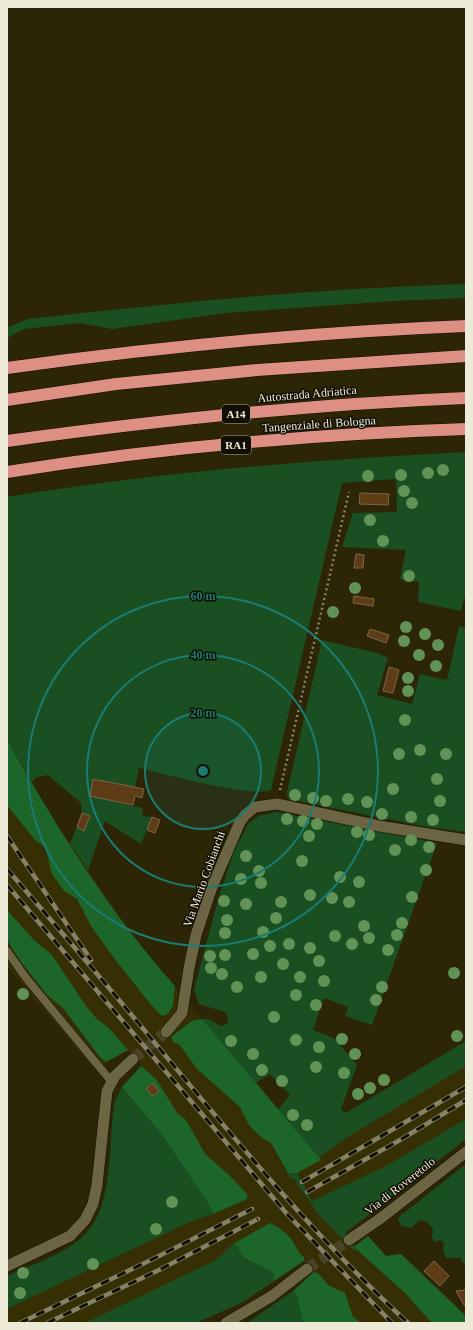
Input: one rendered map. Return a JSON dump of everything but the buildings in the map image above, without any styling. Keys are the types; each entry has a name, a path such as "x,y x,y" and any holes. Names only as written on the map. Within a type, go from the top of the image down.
{"highway":[{"path":"7,368 193,345 344,333 466,326"},
{"path":"7,400 116,384 257,370 466,356"},
{"name":"Autostrada Adriatica","path":"7,441 123,425 277,410 466,398"},
{"name":"Tangenziale di Bologna","path":"7,472 149,454 292,439 466,429"}],"street":[{"name":"Via Mario Cobianchi","path":"166,1032 182,1013 188,968 196,936 212,887 240,822 245,815 255,807 277,804 379,826 466,840"},
{"path":"7,1266 70,1236 85,1220 93,1204 97,1184 106,1098 111,1081 133,1059"},
{"name":"Via di Roveretolo","path":"349,1240 381,1218 466,1152"},
{"path":"226,1323 272,1296 307,1269"}],"lane":[{"path":"7,951 26,978 111,1081"}],"path":[{"path":"277,804 349,492"}],"shaded area":[{"path":"7,740 53,819 129,931 227,1051 302,1137 346,1113 466,1041 466,1139 345,1233 354,1246 368,1236 386,1256 401,1254 466,1316 466,1323 322,1323 293,1291 310,1274 304,1261 243,1302 196,1323 7,1323 7,1309 192,1221 212,1214 162,1135 122,1087 141,1066 128,1050 95,1070 7,966"}],"green space":[{"path":"466,284 466,298 393,301 226,313 112,329 80,323 24,329 7,338 7,328 28,319 192,302 301,293"},
{"path":"466,452 466,592 461,611 418,602 419,582 400,579 406,550 342,547 353,513 397,512 396,479 342,483 271,790 261,792 228,788 139,768 135,787 93,779 90,796 142,808 143,816 152,817 141,844 105,821 88,870 70,844 77,827 84,830 90,817 82,813 81,803 48,775 37,777 32,782 7,740 7,497 64,488 236,468"},
{"path":"459,626 466,628 466,832 428,827 288,799 287,792 322,640 377,653 388,658 377,695 412,704 420,674 447,680"},
{"path":"7,740 64,836 85,868 128,928 175,986 173,1005 168,1014 162,1016 152,1006 114,958 91,926 77,899 64,891 52,874 45,847 35,840 7,805"},
{"path":"277,812 437,843 372,1025 345,1016 348,1007 324,998 313,1030 335,1039 357,1065 341,1109 346,1113 466,1041 466,1066 349,1136 319,1158 278,1109 290,1095 270,1074 255,1083 202,1019 208,1019 221,1026 227,1024 228,1017 225,1012 199,1004 194,990 218,900 233,854 248,824 259,816"},
{"path":"7,910 34,940 52,955 86,1006 97,1019 109,1028 128,1050 106,1062 100,1057 63,1008 48,996 21,962 7,940"},
{"path":"202,1019 321,1160 297,1173 288,1173 271,1143 261,1137 249,1125 240,1107 197,1069 179,1044 174,1043 171,1037 192,1021"},
{"path":"141,1066 156,1079 178,1114 186,1120 205,1154 228,1174 247,1194 247,1199 213,1214 208,1203 162,1135 122,1087"},
{"path":"122,1087 162,1135 208,1203 213,1214 192,1221 7,1309 7,1276 45,1260 64,1250 80,1239 92,1227 100,1211 105,1194 115,1101"},
{"path":"466,1119 466,1139 345,1233 357,1249 354,1250 318,1214 294,1179 289,1177 288,1173 297,1173 312,1201 386,1166"},
{"path":"466,1164 466,1267 460,1258 446,1258 443,1251 444,1244 441,1240 434,1242 432,1237 433,1229 427,1222 420,1220 411,1228 402,1226 398,1219"},
{"path":"270,1223 287,1234 304,1257 304,1261 274,1281 274,1274 264,1267 243,1257 238,1246 233,1244"},
{"path":"368,1236 386,1256 401,1254 466,1316 466,1323 432,1323 405,1293 354,1247"},
{"path":"233,1244 238,1246 245,1260 270,1270 274,1274 274,1281 243,1302 196,1323 85,1323 216,1260"},
{"path":"314,1272 320,1275 328,1285 345,1293 353,1317 361,1323 303,1323 297,1296 293,1291"},
{"path":"293,1291 297,1296 303,1323 247,1323"}],"tunnel":[{"path":"133,1059 166,1032"},
{"path":"307,1269 349,1240"}],"railway":[{"path":"7,836 91,960"},
{"path":"7,869 279,1190 374,1291 408,1323"},
{"path":"7,885 287,1214 392,1323"},
{"path":"302,1182 466,1087"},
{"path":"307,1192 400,1140 466,1100"},
{"path":"20,1323 252,1209"},
{"path":"47,1323 159,1270 258,1219"}]}
